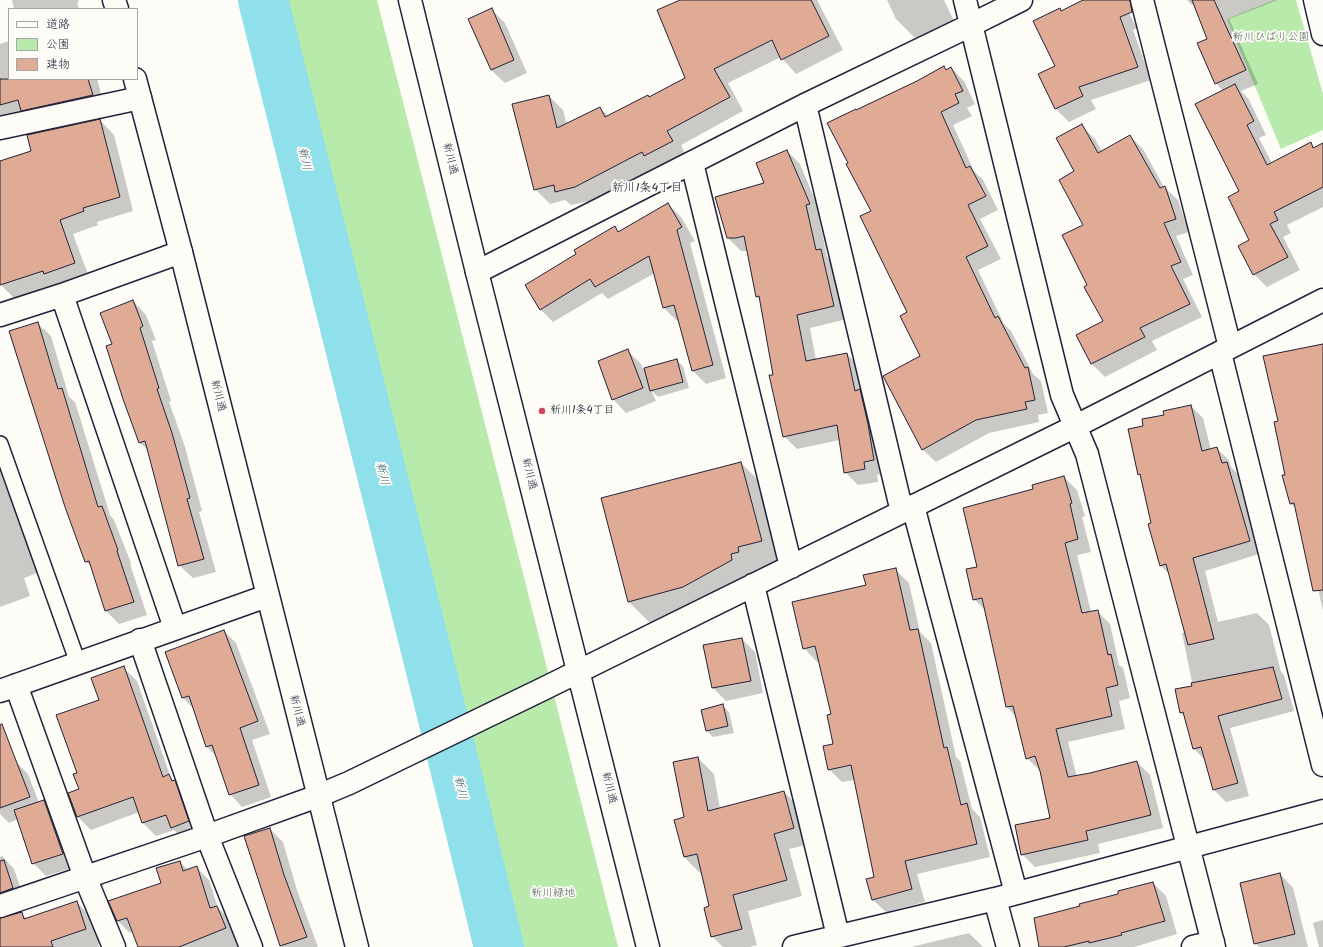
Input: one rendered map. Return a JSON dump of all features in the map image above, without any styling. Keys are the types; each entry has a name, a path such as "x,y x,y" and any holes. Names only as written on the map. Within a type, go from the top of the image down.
{"street":[{"name":"新川通","path":"410,0 477,272 648,947"},
{"path":"965,0 1062,395 1087,454 1189,847 1207,945"},
{"path":"477,272 805,105 1021,0"},
{"path":"1142,0 1323,765"},
{"path":"1315,0 1323,34"},
{"name":"新川通","path":"137,88 181,252 357,947"},
{"path":"0,128 137,88"},
{"path":"805,105 1005,896 1008,947"},
{"path":"692,163 791,567"},
{"path":"0,316 181,252"},
{"path":"62,295 175,628"},
{"path":"0,906 207,836 318,796 349,783 578,672 1076,426 1323,300"},
{"path":"753,585 838,936"},
{"path":"114,947 8,688 267,596"},
{"path":"140,640 207,836 251,947"},
{"path":"794,947 1005,896 1323,811"}],"lane":[{"path":"0,444 78,663"}],"green space":[{"name":"新川緑地","path":"278,0 377,0 618,947 514,947"},
{"name":"新川ひばり公園","path":"1274,0 1296,0 1323,94 1323,130 1281,149 1227,19"}],"building":[{"path":"680,0 811,0 829,36 781,60 772,40 714,69 730,97 667,131 673,141 644,156 642,152 575,187 555,192 554,185 534,190 512,104 549,95 557,128 600,107 605,117 648,95 649,97 685,78 657,10"},
{"path":"1083,0 1130,0 1132,12 1120,17 1138,67 1079,87 1083,96 1055,109 1038,74 1055,66 1033,21 1060,8 1061,11"},
{"path":"1192,0 1214,0 1246,70 1215,84 1197,43 1207,39"},
{"path":"492,8 514,60 491,70 468,19"},
{"path":"944,66 946,70 951,67 963,91 955,94 959,103 941,112 966,168 970,166 986,196 968,205 988,246 966,257 995,318 998,316 1025,368 1028,367 1035,400 1025,402 1027,409 976,420 922,450 883,376 920,356 900,316 907,312 860,216 871,211 846,164 848,163 827,123 917,81"},
{"path":"0,79 88,80 93,95 21,111 18,100 0,105"},
{"path":"1235,84 1254,121 1247,125 1267,165 1311,142 1313,148 1323,143 1323,187 1274,212 1278,220 1270,224 1288,257 1253,275 1238,246 1249,240 1228,197 1239,191 1195,104"},
{"path":"100,119 120,197 83,208 84,211 60,220 75,263 44,274 43,271 0,285 0,161 31,151 27,135"},
{"path":"1082,124 1098,153 1130,135 1160,188 1165,186 1176,219 1164,223 1181,262 1171,266 1190,304 1140,328 1145,337 1091,364 1076,335 1103,321 1084,287 1087,285 1062,235 1083,225 1059,180 1074,171 1056,138"},
{"path":"787,150 810,204 806,205 816,250 821,249 834,306 797,315 806,361 847,353 855,391 860,389 874,460 864,462 865,469 844,473 837,425 783,437 769,375 773,375 759,296 756,297 744,236 727,238 715,197 764,183 756,163"},
{"path":"668,203 682,227 677,230 713,365 692,371 674,305 663,308 649,256 595,287 590,279 540,310 525,285 576,254 574,250 615,226 618,232"},
{"path":"133,300 143,326 140,328 159,388 157,389 172,433 190,498 187,499 204,559 178,566 145,441 139,443 123,399 106,346 112,344 100,313"},
{"path":"38,322 58,389 62,388 98,507 102,506 118,550 117,551 134,602 105,611 89,561 85,562 65,507 9,331"},
{"path":"1323,344 1323,590 1313,591 1294,503 1290,504 1282,475 1285,475 1274,422 1278,421 1263,356"},
{"path":"628,349 643,388 612,400 598,361"},
{"path":"677,359 683,382 650,391 644,368"},
{"path":"1191,405 1202,451 1217,447 1222,463 1227,462 1250,541 1193,558 1214,639 1188,645 1166,564 1160,566 1148,524 1151,523 1140,474 1138,475 1128,429 1143,426 1142,419 1164,415 1163,411"},
{"path":"741,462 762,541 738,547 739,552 731,554 732,560 683,587 628,602 601,498"},
{"path":"1064,476 1072,503 1070,504 1078,539 1065,543 1082,613 1098,610 1108,655 1111,654 1118,685 1106,688 1112,716 1056,729 1068,777 1137,761 1151,815 1086,831 1088,840 1021,855 1015,825 1050,818 1040,771 1035,756 1026,759 1013,706 1006,707 982,598 973,600 966,569 977,567 963,508 1033,489 1032,485"},
{"path":"896,568 910,630 918,629 944,748 947,747 961,805 967,803 977,844 905,861 912,889 872,900 866,879 874,877 851,765 828,770 823,746 833,744 827,715 831,714 815,646 803,649 792,602 866,585 863,575"},
{"path":"224,630 258,721 240,728 259,785 229,795 212,745 206,747 189,696 182,698 165,652"},
{"path":"742,638 751,681 712,688 703,645"},
{"path":"124,666 163,777 169,774 172,781 175,780 189,821 171,828 166,815 142,823 133,797 77,817 68,793 79,789 73,774 77,773 56,715 99,700 91,678"},
{"path":"1273,667 1282,699 1218,716 1238,783 1213,790 1201,747 1193,749 1183,712 1180,713 1175,689 1192,686 1191,683"},
{"path":"723,704 728,726 706,731 701,710"},
{"path":"2,724 30,797 0,808 0,725"},
{"path":"698,757 708,811 784,791 794,828 774,834 787,880 733,895 742,929 711,937 704,908 709,906 697,854 684,857 674,820 684,817 673,762"},
{"path":"44,800 63,854 32,864 14,810"},
{"path":"270,828 284,875 307,937 280,946 244,836"},
{"path":"4,860 13,888 0,893 0,861"},
{"path":"180,861 183,871 197,866 210,908 217,906 226,928 179,947 138,947 127,918 117,921 108,901 161,883 156,868"},
{"path":"1280,873 1295,934 1254,944 1240,883"},
{"path":"1153,882 1165,921 1121,933 1122,935 1089,943 1089,941 1064,947 1039,947 1034,918 1080,906 1079,904 1118,894 1118,891"},
{"path":"77,901 86,929 51,941 53,947 0,947 0,918 22,912 24,919"}],"waterway":[{"name":"新川","path":"263,0 499,947"}],"place":[{"name":"新川1条4丁目","path":"542,411"}],"district":[{"name":"新川1条4丁目","path":"647,189"}]}
